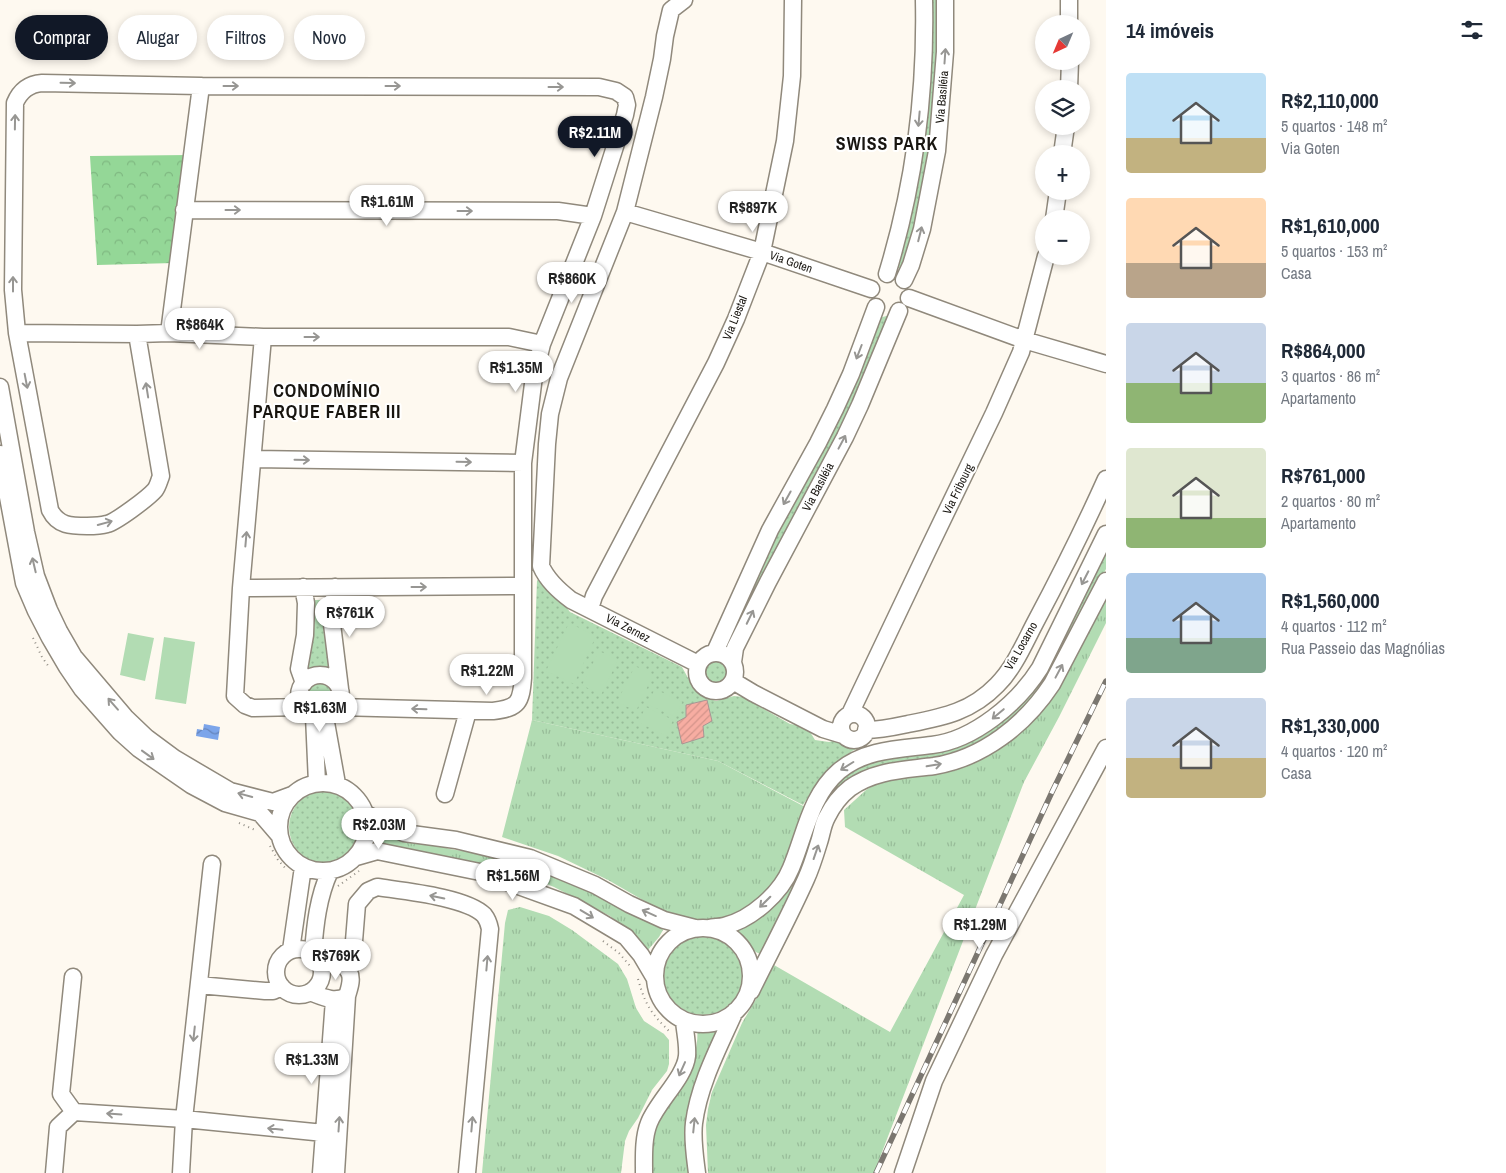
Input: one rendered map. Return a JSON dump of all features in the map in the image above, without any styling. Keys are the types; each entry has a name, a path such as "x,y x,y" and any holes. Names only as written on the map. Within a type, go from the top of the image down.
{"street":[{"name":"Via Zernez","path":"684,0 672,10 665,36 654,97 625,212 559,378 550,414 541,566 544,573 571,600 698,664"},
{"name":"Via Liestal","path":"590,609 598,588 716,363 736,319 762,252 785,141 792,76 793,0"},
{"name":"Via Basiléia","path":"887,274 904,205 917,138 924,47 924,0"},
{"name":"Via Basiléia","path":"904,280 911,265 922,229 937,151 945,52 945,0"},
{"path":"1069,0 1069,15"},
{"path":"137,334 161,476 160,480 148,496 110,523 101,526 66,525 58,521 50,510 17,333 13,290 15,103 19,95 29,86 42,82 201,86 599,87 621,93 625,97 626,111 593,216 542,344 534,376 523,463 523,678 520,699 510,708 468,711 320,712 253,708 245,705 235,696 241,588 263,337"},
{"path":"169,333 201,86"},
{"path":"184,210 558,211 593,216"},
{"name":"Via Goten","path":"625,212 762,252 871,289"},
{"name":"Via Fribourg","path":"850,714 994,413 1021,352 1044,265"},
{"path":"887,274 893,274 900,276 904,280 909,288 904,304 892,313 882,311 876,307 871,297 871,289 878,278 887,274"},
{"name":"Via Basiléia","path":"733,662 735,648 845,437 904,304"},
{"path":"904,304 1106,364"},
{"name":"Via Basiléia","path":"715,652 770,530 851,374 876,307"},
{"path":"17,333 169,333 263,337 509,337 542,344"},
{"path":"0,387 26,532 36,576 52,617 74,657 125,717 147,738 174,758 230,791 273,802 292,795 303,787 317,783 327,782 347,789 362,804 368,825 367,837 363,848 356,857 341,868 330,871 302,867 292,859 284,848 279,835 260,813 225,803 191,785 139,749 120,732 82,689 50,638 24,583 0,454"},
{"path":"253,459 523,463"},
{"name":"Via Locarno","path":"866,730 878,730 923,722 950,715 977,701 998,685 1016,658 1038,617 1106,479"},
{"path":"654,977 662,951 668,943 684,931 726,926 754,912 777,890 790,870 811,809 828,782 839,771 850,763 875,753 933,745 958,738 982,726 1015,699 1034,678 1040,668 1106,534"},
{"path":"356,857 377,851 480,872 574,906 626,937 654,977 667,1008 684,1021 703,1024 723,1020 735,1011 751,991 806,878 826,818 837,802 849,789 861,781 887,771 937,765 964,758 1010,732 1042,699 1052,684 1106,581"},
{"path":"241,588 523,586"},
{"path":"317,783 320,712 341,695 332,624 335,587"},
{"path":"303,588 306,603 305,635 300,669 304,683"},
{"path":"715,652 725,655 733,662 735,671 733,681 726,688 716,691 710,690 699,680 698,664 705,656 715,652"},
{"path":"337,784 320,712 299,694 304,683 314,676 326,676 332,679 340,689"},
{"path":"733,681 823,729 843,735 850,740 858,739 865,734 865,721 863,718 859,715 850,714 843,718 840,727 843,735"},
{"path":"445,794 468,711"},
{"path":"903,1173 938,1072 994,955 1106,748"},
{"path":"279,835 279,821 283,807 292,795"},
{"path":"811,809 826,818"},
{"path":"366,814 404,833 456,840 530,858 595,885 629,904 664,920 723,932 732,937 745,952 751,971 751,991"},
{"path":"181,1173 184,1119 212,864"},
{"path":"291,950 302,867"},
{"path":"313,954 318,912 324,885 330,871"},
{"path":"321,1173 324,1133 341,998 350,987 349,972 357,904 368,891 377,887 440,897 475,909 488,921 490,929 467,1173"},
{"path":"296,910 309,914 318,912"},
{"path":"291,950 306,950 313,954 321,966 322,974 320,981 310,992 295,994 288,992 278,981 276,966 279,959 284,953 291,950"},
{"path":"313,954 328,957 349,972"},
{"path":"73,978 61,1094 74,1112"},
{"path":"199,985 264,991 273,991 282,987"},
{"path":"310,992 326,999 341,998"},
{"path":"336,1173 341,998"},
{"path":"697,1173 693,1124 705,1080 735,1011"},
{"path":"644,1173 645,1139 648,1124 677,1079 687,1057 684,1021"},
{"path":"54,1173 58,1127 74,1112 184,1119 324,1133"}],"green space":[{"path":"928,0 941,0 935,148 918,224 901,269 896,267"},
{"path":"189,155 174,263 97,265 90,156"},
{"path":"890,315 865,383 730,641 725,640 879,318"},
{"path":"1106,546 1106,569 1057,667 1032,704 979,745 829,800 825,798 843,775 866,763 996,724"},
{"path":"537,580 551,587 570,612 682,667 693,687 701,696 716,701 734,696 743,697 790,724 807,727 815,740 829,742 836,740 848,741 865,745 852,751 822,776 803,805 718,761 532,720"},
{"path":"1106,593 1106,623 1024,782 874,1173 708,1173 706,1125 712,1092 742,1023 774,965 890,1032 964,895 845,827 844,810 866,790 880,781 932,773"},
{"path":"315,600 325,600 326,602 331,669 329,670 309,670 307,667"},
{"path":"569,623 596,636 574,684 546,671"},
{"path":"128,633 154,638 145,681 120,675"},
{"path":"164,637 195,642 186,704 155,699"},
{"path":"599,651 618,660 601,695 582,685"},
{"path":"717,657 723,658 728,662 732,667 732,679 728,684 723,688 717,689 711,688 706,684 702,679 701,673 702,667 706,662 711,658"},
{"path":"635,666 653,675 636,711 617,702"},
{"path":"320,681 331,686 336,697 331,708 320,713 309,708 304,697 309,686"},
{"path":"655,689 682,702 675,717 647,704"},
{"path":"646,707 673,720 666,736 638,722"},
{"path":"532,720 718,761 807,808 780,872 765,896 736,916 712,920 685,919 662,911 608,880 558,856 502,837"},
{"path":"326,790 347,796 357,806 363,827 357,848 347,858 326,864 305,858 295,848 289,827 295,806 305,796"},
{"path":"819,818 806,864 760,954 750,947 736,929 797,874"},
{"path":"380,830 450,849 527,863 614,903 643,920 661,927 663,930 646,951 625,928 610,916 554,887 494,865 434,858 378,844 374,838 375,832"},
{"path":"520,907 549,916 572,930 618,964 627,979 636,1008 644,1021 664,1034 669,1040 669,1064 667,1071 652,1090 629,1131 625,1141 621,1173 482,1173 505,923 508,910"},
{"path":"695,937 711,937 725,943 736,954 742,968 742,984 736,998 725,1009 711,1015 695,1015 681,1009 670,998 664,984 664,968 670,954 681,943"},
{"path":"717,1026 720,1030 686,1136 689,1173 652,1173 653,1140 656,1123 681,1084 694,1057 697,1028"}],"water":[{"path":"204,724 220,727 218,740 196,736 197,729 203,730"}],"building":[{"path":"707,700 712,721 703,726 704,737 682,744 677,722 686,717 686,705"}],"railway":[{"path":"876,1173 1052,792 1106,681"}],"district":[{"name":"SWISS PARK","path":"887,143"},
{"name":"CONDOMÍNIO PARQUE FABER III","path":"327,400"}]}
